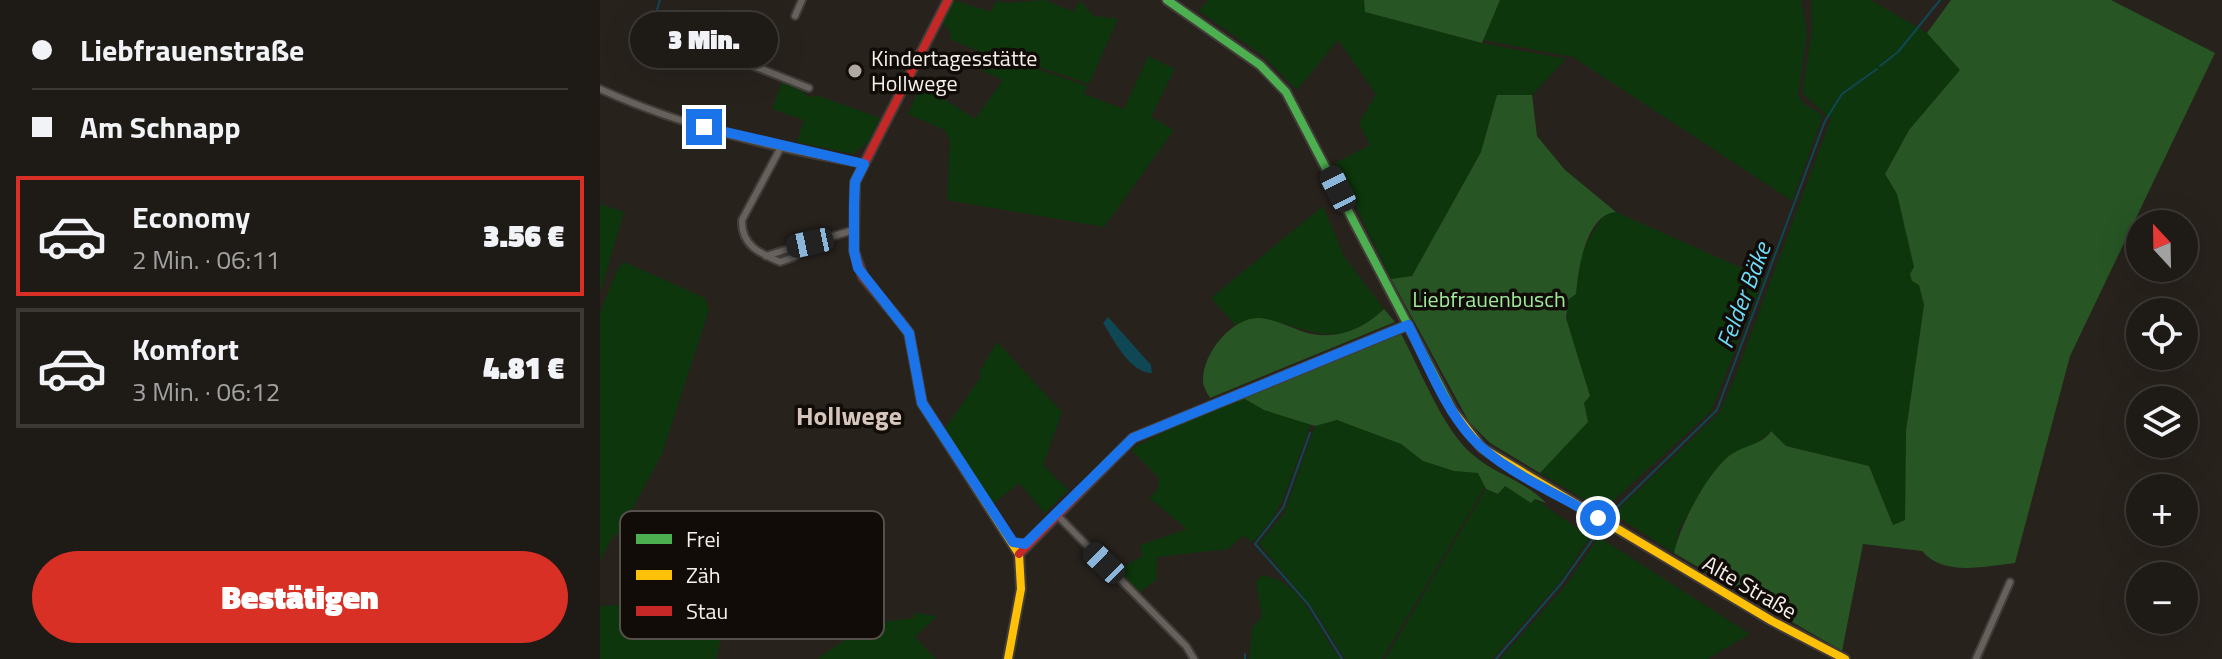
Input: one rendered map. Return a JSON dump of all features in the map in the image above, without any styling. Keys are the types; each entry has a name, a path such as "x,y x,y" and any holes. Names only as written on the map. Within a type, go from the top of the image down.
{"street":[{"path":"795,16 802,0"},
{"path":"948,0 855,182 854,230 858,268 912,341 922,403 1019,554 1021,589 1007,659"},
{"name":"Alte Straße","path":"1167,0 1260,65 1286,92 1456,417 1482,448 1814,645 1845,659"},
{"path":"716,51 809,88"},
{"path":"600,89 640,107 781,147 864,164"},
{"path":"781,147 742,220 741,233 747,243 780,262 788,260 810,243"},
{"path":"766,256 854,230"},
{"path":"1019,554 1025,544 1133,438 1408,325"},
{"path":"1056,514 1154,613 1194,659"},
{"path":"1013,542 1025,544"},
{"path":"1976,659 2010,582"}],"green space":[{"path":"953,0 991,12 996,1 1045,0 1073,12 1080,1 1094,16 1118,19 1089,84 990,50 986,54 951,40 950,31 942,22"},
{"path":"1208,0 1364,0 1366,12 1482,43 1566,59 1532,95 1497,95 1481,152 1412,276 1391,279 1335,163 1370,145 1359,123 1376,94 1338,40 1297,90 1262,55 1199,11"},
{"path":"1364,0 1500,0 1482,43 1365,12"},
{"path":"1500,0 1801,0 1807,33 1798,95 1805,105 1823,115 1792,201 1573,57 1483,40"},
{"path":"1811,0 1871,0 1927,33 1961,70 1909,130 1885,174 1897,194 1924,305 1906,431 1905,521 1893,525 1869,466 1786,446 1771,431 1702,490 1679,529 1674,553 1618,517 1616,512 1720,412 1735,377 1831,119 1802,93 1812,31"},
{"path":"1951,0 2111,0 2215,53 2140,210 2126,210 2126,239 2070,356 2015,563 1953,567 1931,559 1922,551 1863,544 1842,651 1674,553 1688,515 1720,464 1729,456 1762,440 1771,431 1786,446 1869,466 1893,525 1905,520 1906,431 1924,305 1919,285 1912,281 1910,274 1914,267 1897,194 1885,174 1909,130 1960,70 1927,33"},
{"path":"990,53 1087,86 1084,94 1124,109 1148,56 1175,69 1151,117 1174,130 1104,227 947,200 950,141 945,130 908,114 921,84 975,119 1003,80 981,70"},
{"path":"783,79 810,97 819,96 880,118 868,142 853,154 797,142 804,120 772,109"},
{"name":"Liebfrauenbusch","path":"1497,95 1532,95 1537,136 1565,170 1616,212 1597,222 1591,232 1582,258 1576,294 1568,300 1566,318 1590,396 1584,403 1588,422 1540,473 1490,443 1469,422 1391,279 1412,276 1481,152"},
{"path":"600,204 624,212 600,293"},
{"path":"1323,206 1344,256 1384,309 1362,326 1342,333 1324,334 1273,321 1255,320 1235,325 1211,298"},
{"path":"1608,212 1616,212 1764,278 1711,411 1603,510 1540,473 1587,422 1584,403 1590,396 1570,336 1567,305 1586,246"},
{"path":"624,262 705,298 709,310 662,454 631,511 620,511 620,531 612,538 600,560 600,312 618,268"},
{"path":"1384,309 1395,322 1210,398 1205,390 1204,370 1213,349 1229,330 1249,319 1275,321 1313,334 1335,335 1356,329"},
{"path":"1400,332 1442,414 1462,444 1482,462 1529,489 1546,503 1535,499 1531,503 1505,486 1498,494 1486,489 1478,473 1454,471 1423,461 1401,444 1337,420 1315,426 1264,410 1245,399 1188,419"},
{"path":"997,342 1062,412 1043,465 1068,490 1045,513 1019,483 993,504 944,430 980,378 980,371"},
{"path":"1245,399 1264,410 1311,424 1283,499 1272,519 1253,542 1243,536 1228,549 1157,557 1156,580 1140,592 1118,570 1143,556 1140,545 1187,529 1149,498 1158,489 1159,478 1131,449 1188,419"},
{"path":"1336,420 1387,437 1438,465 1479,473 1485,487 1382,659 1345,659 1315,611 1259,543 1284,514 1315,426"},
{"path":"1505,486 1530,502 1535,499 1590,537 1560,582 1492,659 1385,659 1486,489 1498,494"},
{"path":"1599,537 1750,634 1707,659 1500,659 1567,584"},
{"path":"1261,576 1274,578 1297,595 1340,659 1249,659 1252,628 1262,616 1256,582"},
{"path":"620,605 620,639 721,639 716,659 600,659 600,606"},
{"path":"914,613 937,616 915,637 936,659 817,659 846,639 884,639 884,622 914,618"}],"water":[{"path":"1108,317 1151,365 1152,373 1137,368 1123,354 1103,323"}],"waterway":[{"path":"649,35 660,0"},
{"name":"Felder Bäke","path":"1880,66 1898,52 1940,0"},
{"name":"Felder Bäke","path":"1610,514 1717,410 1825,121 1842,94 1877,69"},
{"path":"1310,433 1283,508 1255,544 1308,604 1342,659"},
{"name":"Felder Bäke","path":"1496,659 1561,584 1598,532"},
{"path":"1245,654 1245,659"}],"traffic: fast":[{"path":"1167,0 1260,65 1286,92 1453,411"}],"traffic: slow":[{"path":"899,320 909,333 922,403 1019,554 1021,589 1008,659"},
{"path":"1453,411 1482,448 1772,621 1845,659"}],"traffic: jam":[{"path":"899,320 863,277 854,251 855,182 948,0"},
{"path":"1019,554 1133,438 1408,325"}],"place":[{"name":"Kindertagesstätte Hollwege","path":"855,71"}],"district":[{"name":"Hollwege","path":"849,415"}],"route":[{"path":"704,127 864,164 855,182 854,251 858,268 909,333 922,403 1013,542 1025,544 1133,438 1224,398 1408,325 1456,417 1472,438 1497,458 1598,518"}]}
